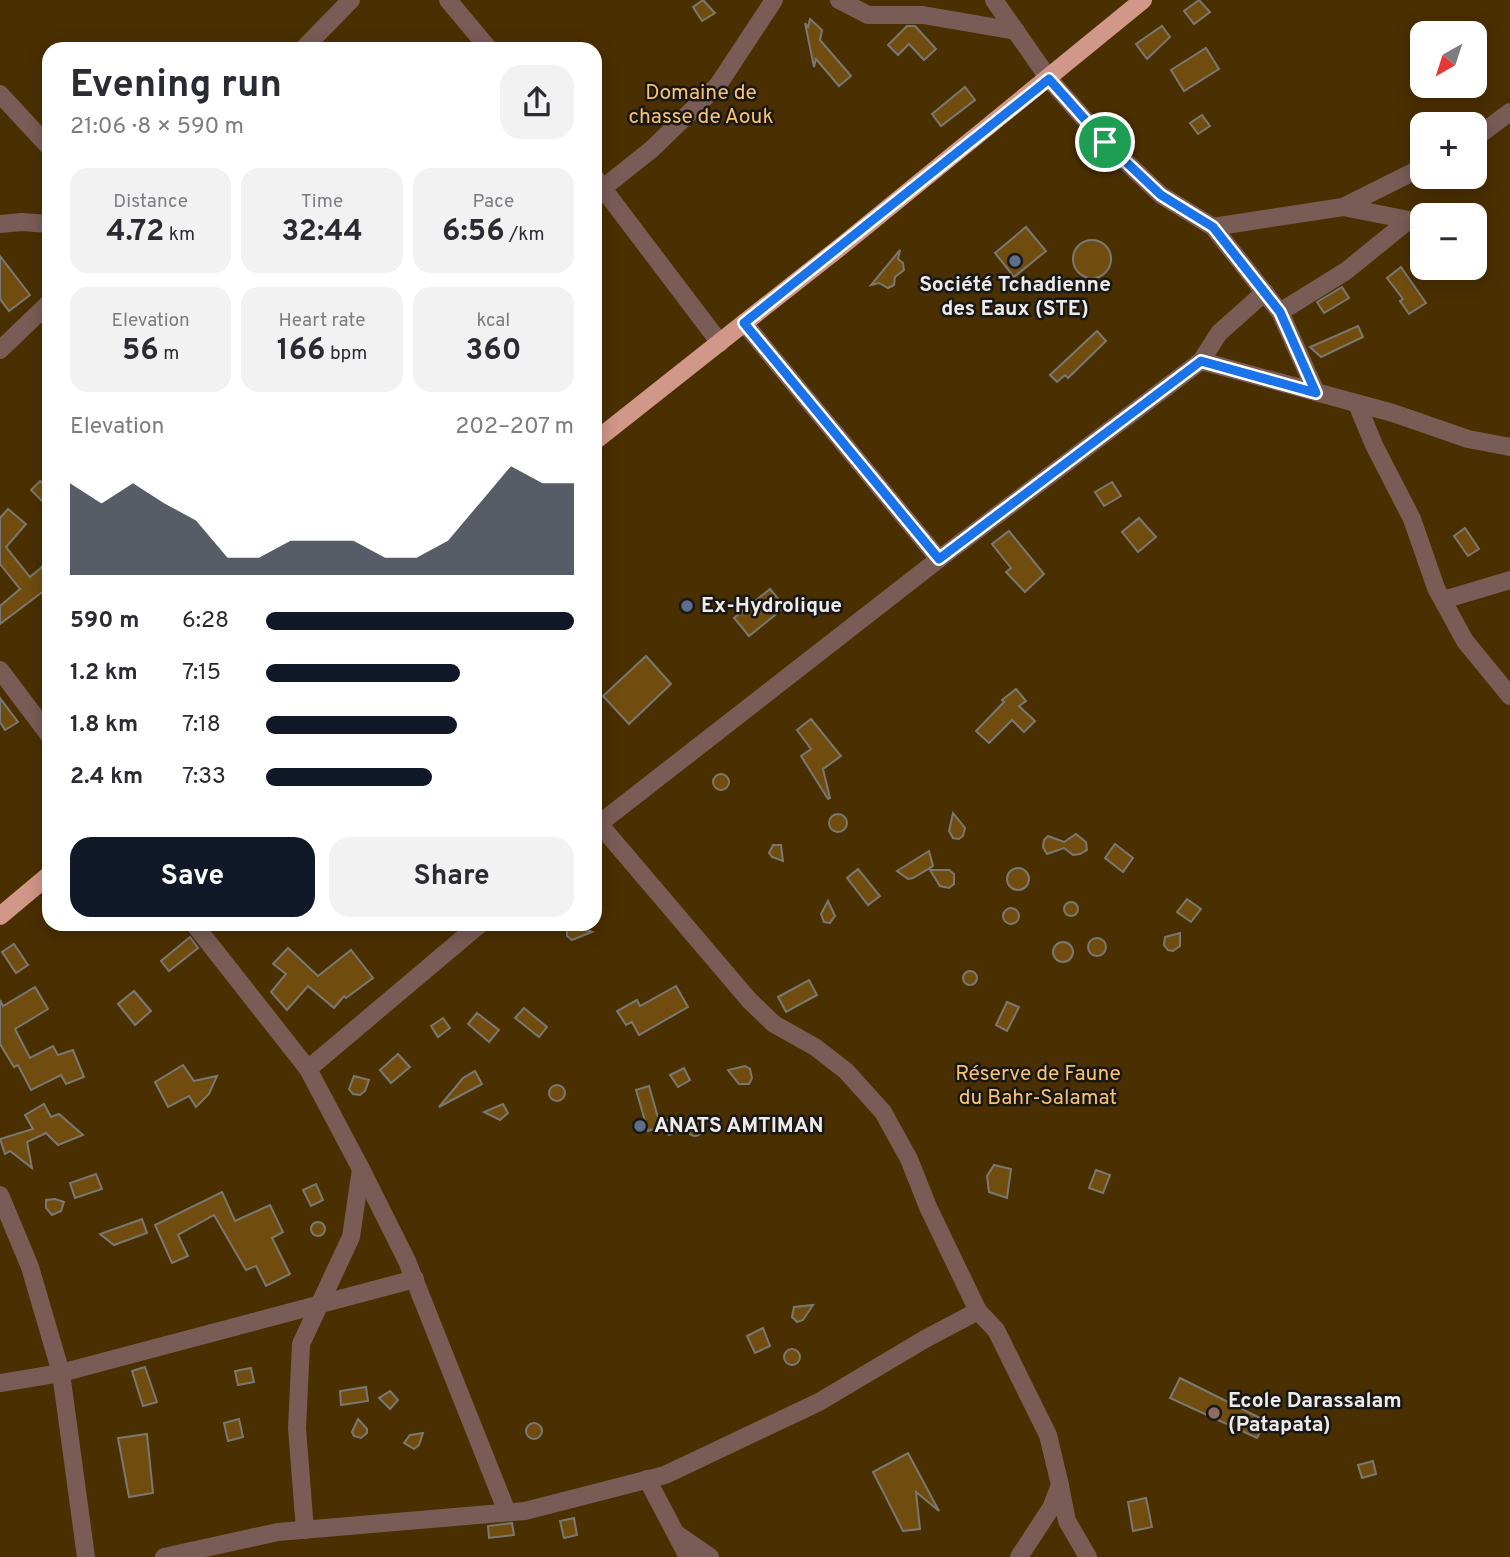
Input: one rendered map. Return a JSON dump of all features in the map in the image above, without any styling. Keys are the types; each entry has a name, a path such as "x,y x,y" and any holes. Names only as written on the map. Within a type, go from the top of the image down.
{"main road":[{"path":"602,436 1049,79 1143,0"},
{"path":"0,916 42,881"}],"street":[{"path":"310,42 351,0"},
{"path":"448,0 483,42"},
{"path":"602,181 652,149 718,85 774,0"},
{"path":"839,0 868,15 923,15 1016,31"},
{"path":"994,0 1049,79 1105,142 1161,195 1213,227 1280,312 1316,393"},
{"path":"0,94 42,139"},
{"path":"1487,129 1510,112"},
{"path":"1213,227 1343,206 1410,173"},
{"path":"602,187 720,343"},
{"path":"1280,312 1346,271 1409,220 1343,206"},
{"path":"0,224 42,223"},
{"path":"602,818 1201,361 1219,333 1265,292"},
{"path":"0,350 42,310"},
{"path":"744,323 939,559"},
{"path":"1201,361 1394,413 1468,439 1510,447"},
{"path":"1357,404 1374,445 1412,519 1443,600 1465,641 1510,696"},
{"path":"1443,600 1510,580"},
{"path":"0,670 42,726"},
{"path":"602,830 749,1000 774,1024 815,1047 846,1071 884,1112 909,1159 928,1207 978,1311 996,1330 1048,1434 1067,1521 1088,1557"},
{"path":"199,931 307,1069 361,1169 415,1279 507,1512"},
{"path":"307,1069 472,931"},
{"path":"305,1530 297,1428 301,1345 351,1237 361,1169"},
{"path":"0,1195 30,1267 61,1373 86,1557"},
{"path":"0,1383 61,1373 415,1279"},
{"path":"164,1557 278,1532 524,1511 665,1475 819,1402 978,1311"},
{"path":"647,1479 688,1557"},
{"path":"1019,1557 1051,1508 1060,1485"},
{"path":"675,1533 710,1557"}],"green space":[{"name":"Réserve de Faune du Bahr-Salamat","path":"0,0 1510,0 1510,1557 0,1557"}],"building":[{"path":"703,0 715,13 702,21 693,7"},
{"path":"1199,0 1210,12 1194,24 1184,11"},
{"path":"810,19 822,30 820,40 851,76 839,86 816,59 814,67 805,23 808,27"},
{"path":"907,26 915,26 936,49 924,60 909,44 898,55 888,45"},
{"path":"1162,26 1170,37 1147,59 1136,44"},
{"path":"1206,48 1219,69 1184,91 1171,70"},
{"path":"965,87 975,100 941,126 932,114"},
{"path":"1202,115 1210,126 1198,134 1190,123"},
{"path":"1026,227 1046,251 1014,277 995,253"},
{"path":"1092,240 1105,246 1111,259 1105,272 1092,278 1079,272 1073,259 1079,246"},
{"path":"900,250 898,259 903,263 904,270 895,277 894,285 888,288 879,283 871,285"},
{"path":"0,256 30,295 9,311 0,299"},
{"path":"1401,267 1426,303 1409,314 1400,301 1403,299 1387,278"},
{"path":"1342,287 1349,298 1324,313 1317,302"},
{"path":"1358,326 1363,337 1321,357 1310,347"},
{"path":"1097,331 1106,341 1068,378 1065,375 1057,382 1050,375"},
{"path":"40,481 42,483 42,501 31,490"},
{"path":"1112,482 1121,496 1104,506 1095,492"},
{"path":"8,509 26,524 6,547 30,577 42,567 42,592 0,624 0,606 20,589 0,564 0,518"},
{"path":"1139,518 1156,537 1138,552 1122,532"},
{"path":"1465,528 1479,549 1468,556 1454,536"},
{"path":"1009,531 1044,574 1025,592 1006,572 1011,568 992,544"},
{"path":"770,589 785,607 749,636 734,618"},
{"path":"646,656 671,684 629,724 603,696"},
{"path":"1016,689 1026,701 1019,706 1035,721 1024,732 1012,720 989,743 976,731 1004,702 1002,700"},
{"path":"0,698 18,722 5,730 0,722"},
{"path":"811,719 841,756 823,769 830,798 828,799 801,756 811,749 797,730"},
{"path":"721,774 729,782 721,790 713,782"},
{"path":"953,813 965,828 959,839 953,838 949,831"},
{"path":"838,814 844,817 847,823 844,829 838,832 832,829 829,823 832,817"},
{"path":"1076,834 1086,842 1087,850 1080,854 1073,855 1064,848 1047,854 1043,847 1048,836 1064,842"},
{"path":"1115,844 1133,858 1123,872 1105,858"},
{"path":"773,845 781,845 783,861 769,853"},
{"path":"929,851 933,866 908,879 897,871"},
{"path":"1018,868 1026,871 1029,879 1026,887 1018,890 1010,887 1007,879 1010,871"},
{"path":"858,869 880,896 868,905 847,878"},
{"path":"930,870 949,870 954,874 954,884 949,888 940,886"},
{"path":"1187,899 1201,909 1191,922 1177,912"},
{"path":"828,901 835,916 830,923 824,922 821,914"},
{"path":"1068,902 1074,902 1078,909 1074,916 1068,916 1064,912 1064,906"},
{"path":"1011,908 1019,916 1011,924 1003,916"},
{"path":"567,931 592,932 572,940 567,936"},
{"path":"1180,933 1180,946 1173,951 1168,950 1164,945 1165,937"},
{"path":"190,937 198,948 169,971 161,961"},
{"path":"1097,938 1103,941 1106,947 1103,953 1097,956 1091,953 1088,947 1091,941"},
{"path":"1063,942 1070,945 1073,952 1070,959 1063,962 1056,959 1053,952 1056,945"},
{"path":"14,944 28,965 16,973 2,952"},
{"path":"288,948 318,976 351,950 373,978 346,998 344,996 334,1008 308,986 287,1010 271,992 286,974 273,964"},
{"path":"967,971 973,971 977,978 973,985 967,985 963,981 963,975"},
{"path":"809,980 817,995 786,1012 778,997"},
{"path":"676,986 688,1007 639,1035 632,1022 626,1025 617,1011 637,1000 640,1006"},
{"path":"35,987 48,1009 15,1029 30,1058 53,1046 58,1055 73,1050 84,1077 66,1084 61,1075 31,1090 18,1065 14,1067 0,1044 0,1000 3,1006"},
{"path":"134,991 151,1011 135,1025 118,1004"},
{"path":"1007,1002 1019,1007 1007,1031 996,1025"},
{"path":"524,1008 547,1027 539,1037 515,1018"},
{"path":"477,1013 499,1030 489,1042 468,1024"},
{"path":"443,1018 450,1028 438,1037 431,1026"},
{"path":"398,1054 410,1067 391,1083 380,1070"},
{"path":"183,1065 194,1081 217,1076 209,1094 196,1107 189,1096 168,1107 155,1082"},
{"path":"745,1066 750,1069 752,1078 749,1084 739,1084 728,1070"},
{"path":"684,1068 690,1080 678,1087 670,1075"},
{"path":"475,1071 482,1084 439,1107 463,1078"},
{"path":"354,1076 369,1080 365,1091 360,1095 353,1094 349,1089"},
{"path":"554,1085 560,1085 565,1093 563,1099 554,1101 549,1096 549,1090"},
{"path":"649,1086 659,1121 670,1120 683,1129 669,1135 660,1127 648,1131 636,1090"},
{"path":"44,1104 51,1117 59,1114 83,1135 58,1145 46,1133 27,1142 32,1168 10,1151 5,1154 0,1139 33,1129 25,1115"},
{"path":"503,1104 508,1113 500,1120 484,1112"},
{"path":"695,1120 701,1122 701,1134 695,1136 689,1134 687,1128 689,1122"},
{"path":"994,1165 1011,1169 1007,1198 989,1192 987,1176"},
{"path":"1096,1170 1110,1175 1103,1193 1089,1188"},
{"path":"96,1174 102,1189 75,1198 70,1183"},
{"path":"316,1184 323,1200 311,1206 303,1190"},
{"path":"222,1192 235,1221 270,1205 283,1232 272,1238 290,1274 266,1286 256,1266 246,1270 214,1215 178,1235 188,1256 172,1263 155,1225"},
{"path":"46,1200 64,1202 61,1211 52,1215 46,1208"},
{"path":"142,1219 147,1233 114,1245 100,1234"},
{"path":"315,1222 321,1222 325,1229 321,1236 315,1236 311,1232 311,1226"},
{"path":"813,1305 803,1320 797,1322 792,1317 794,1307"},
{"path":"763,1328 770,1346 755,1353 747,1336"},
{"path":"792,1349 800,1357 792,1365 784,1357"},
{"path":"145,1367 157,1402 143,1406 132,1371"},
{"path":"251,1368 254,1382 238,1385 235,1371"},
{"path":"1180,1378 1266,1421 1257,1438 1170,1398"},
{"path":"366,1387 368,1401 341,1405 340,1391"},
{"path":"390,1391 398,1400 390,1409 379,1398"},
{"path":"239,1419 243,1437 228,1441 224,1423"},
{"path":"358,1419 367,1429 367,1433 361,1438 354,1436 352,1432"},
{"path":"534,1423 542,1431 534,1439 526,1431"},
{"path":"423,1433 419,1445 414,1449 404,1443 410,1435"},
{"path":"147,1434 153,1493 129,1497 118,1438"},
{"path":"908,1453 939,1511 916,1492 920,1529 903,1531 873,1472"},
{"path":"1373,1461 1376,1474 1362,1478 1358,1465"},
{"path":"1146,1498 1152,1527 1133,1531 1128,1502"},
{"path":"574,1518 577,1535 564,1538 560,1521"},
{"path":"512,1523 514,1535 489,1538 488,1526"}],"place":[{"name":"Société Tchadienne des Eaux (STE)","path":"1015,261"},
{"name":"Ex-Hydrolique","path":"687,606"},
{"name":"ANATS AMTIMAN","path":"640,1126"},
{"name":"Ecole Darassalam (Patapata)","path":"1214,1413"}],"route":[{"path":"1049,79 1105,142 1161,195 1213,227 1280,312 1316,393 1201,361 939,559 744,323 1049,79"}],"park label":[{"name":"Domaine de chasse de Aouk","path":"701,105"}]}
